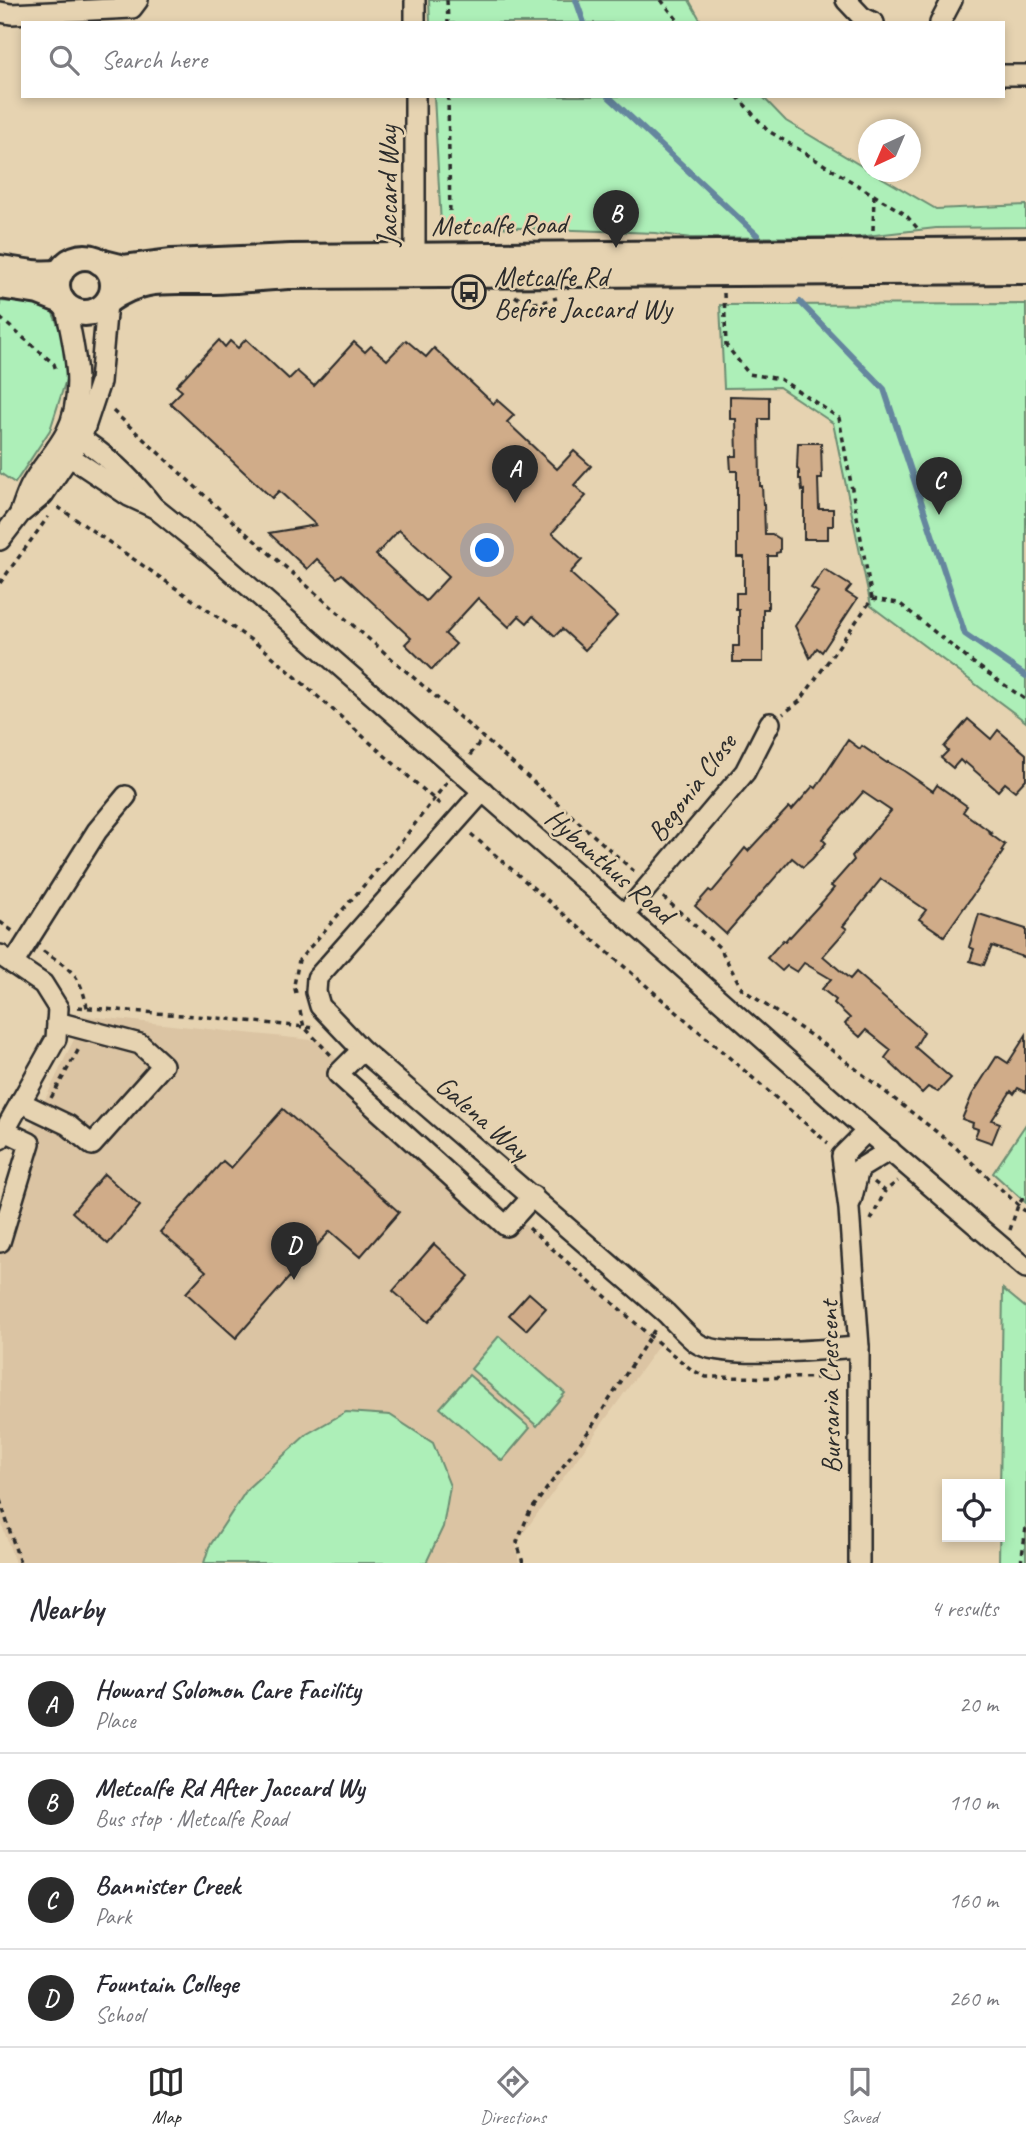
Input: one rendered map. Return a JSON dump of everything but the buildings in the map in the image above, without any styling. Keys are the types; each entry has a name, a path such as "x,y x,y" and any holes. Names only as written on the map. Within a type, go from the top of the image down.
{"main road":[{"name":"Metcalfe Road","path":"0,286 39,292 75,312 92,313 128,288 156,281 288,276 415,265 1026,250"},
{"name":"Metcalfe Road","path":"0,268 29,274 45,274 61,272 68,262 87,257 124,268 172,262 290,257 415,265 1026,271"},
{"path":"100,262 112,275 114,285 108,302"},
{"path":"61,272 57,283 63,303"}],"street":[{"path":"0,12 12,14 131,8 138,0"},
{"path":"415,0 415,21"},
{"path":"846,0 869,21"},
{"path":"941,21 952,0"},
{"path":"1005,75 1026,75"},
{"name":"Jaccard Way","path":"415,98 415,265"},
{"path":"0,540 20,514 30,487 63,452 100,382 108,302"},
{"path":"63,303 75,344 77,379 74,434"},
{"name":"Hybanthus Road","path":"74,434 136,484 155,508 261,596 1026,1268"},
{"name":"Hybanthus Road","path":"63,452 129,496 155,508"},
{"name":"Begonia Close","path":"624,915 745,772 770,723"},
{"name":"Galena Way","path":"483,791 317,978 316,992 320,1006 362,1050 533,1196 698,1344 712,1350 742,1353 859,1347"},
{"path":"0,1242 30,1143 2,1135 56,1039 58,1015 43,984 6,960 97,831 126,796"},
{"path":"20,1102 68,1125 92,1145 163,1065 140,1044 58,1015"},
{"path":"362,1050 343,1066 338,1074 506,1226 533,1196"},
{"path":"842,1156 867,1131"},
{"path":"859,1170 890,1150"},
{"name":"Bursaria Crescent","path":"842,1156 849,1209 859,1347 859,1563"},
{"name":"Bursaria Crescent","path":"849,1209 859,1170"}],"path":[{"path":"447,0 448,21"},
{"path":"661,0 678,21"},
{"path":"448,98 450,218 453,232 463,233"},
{"path":"739,98 767,130 905,214 922,232"},
{"path":"873,234 874,194"},
{"path":"724,291 726,345 749,374 780,379 839,418 872,598 800,701 770,723"},
{"path":"0,318 54,363 59,376"},
{"path":"113,411 239,527 639,875"},
{"path":"63,497 57,506 264,649 842,1156"},
{"path":"0,583 48,517"},
{"path":"872,598 899,603 968,659 1026,700"},
{"path":"296,996 294,985 299,960 412,829 483,738"},
{"path":"659,894 720,948 742,989 825,1045 933,1129 1026,1212"},
{"path":"58,1015 87,1007 304,1027 299,1006"},
{"path":"859,1170 885,1191 897,1181 910,1180"},
{"path":"1004,1249 1018,1205 1026,1194"},
{"path":"523,1563 517,1542 530,1513 591,1428 666,1313"},
{"path":"0,1500 20,1563"},
{"path":"1021,1563 1026,1528"}],"shaded area":[{"path":"79,1015 321,1041 343,1066 659,1345 517,1542 519,1563 15,1563 0,1519 0,1211 3,1187 77,1033"}],"green space":[{"path":"429,0 689,0 701,21 430,21"},
{"path":"434,98 764,98 786,121 858,164 858,182 889,182 936,209 1026,205 1026,227 936,228 858,237 691,238 655,233 441,225"},
{"path":"0,301 39,304 52,311 65,341 70,367 50,430 15,483 0,473"},
{"path":"1026,304 1026,722 871,606 833,423 779,387 724,388 720,305"},
{"path":"1026,1124 1026,1203 993,1173"},
{"path":"1003,1289 1026,1308 1026,1563 999,1563 999,1542 1005,1542 1005,1479 1000,1479"},
{"path":"499,1336 565,1393 537,1426 471,1369"},
{"path":"469,1375 530,1428 502,1461 440,1408"},
{"path":"346,1412 390,1415 433,1443 450,1486 443,1527 426,1563 204,1563 209,1547 248,1488 307,1434"}],"waterway":[{"path":"576,0 583,21"},
{"path":"610,98 757,235"},
{"path":"800,302 884,389 965,634 1026,676"}],"place":[{"name":"Metcalfe Rd After Jaccard Wy","path":"616,248"},
{"name":"Metcalfe Rd Before Jaccard Wy","path":"469,292"},
{"name":"Howard Solomon Care Facility","path":"515,503"},
{"name":"Bannister Creek","path":"939,515"},
{"name":"Fountain College","path":"294,1280"}]}
